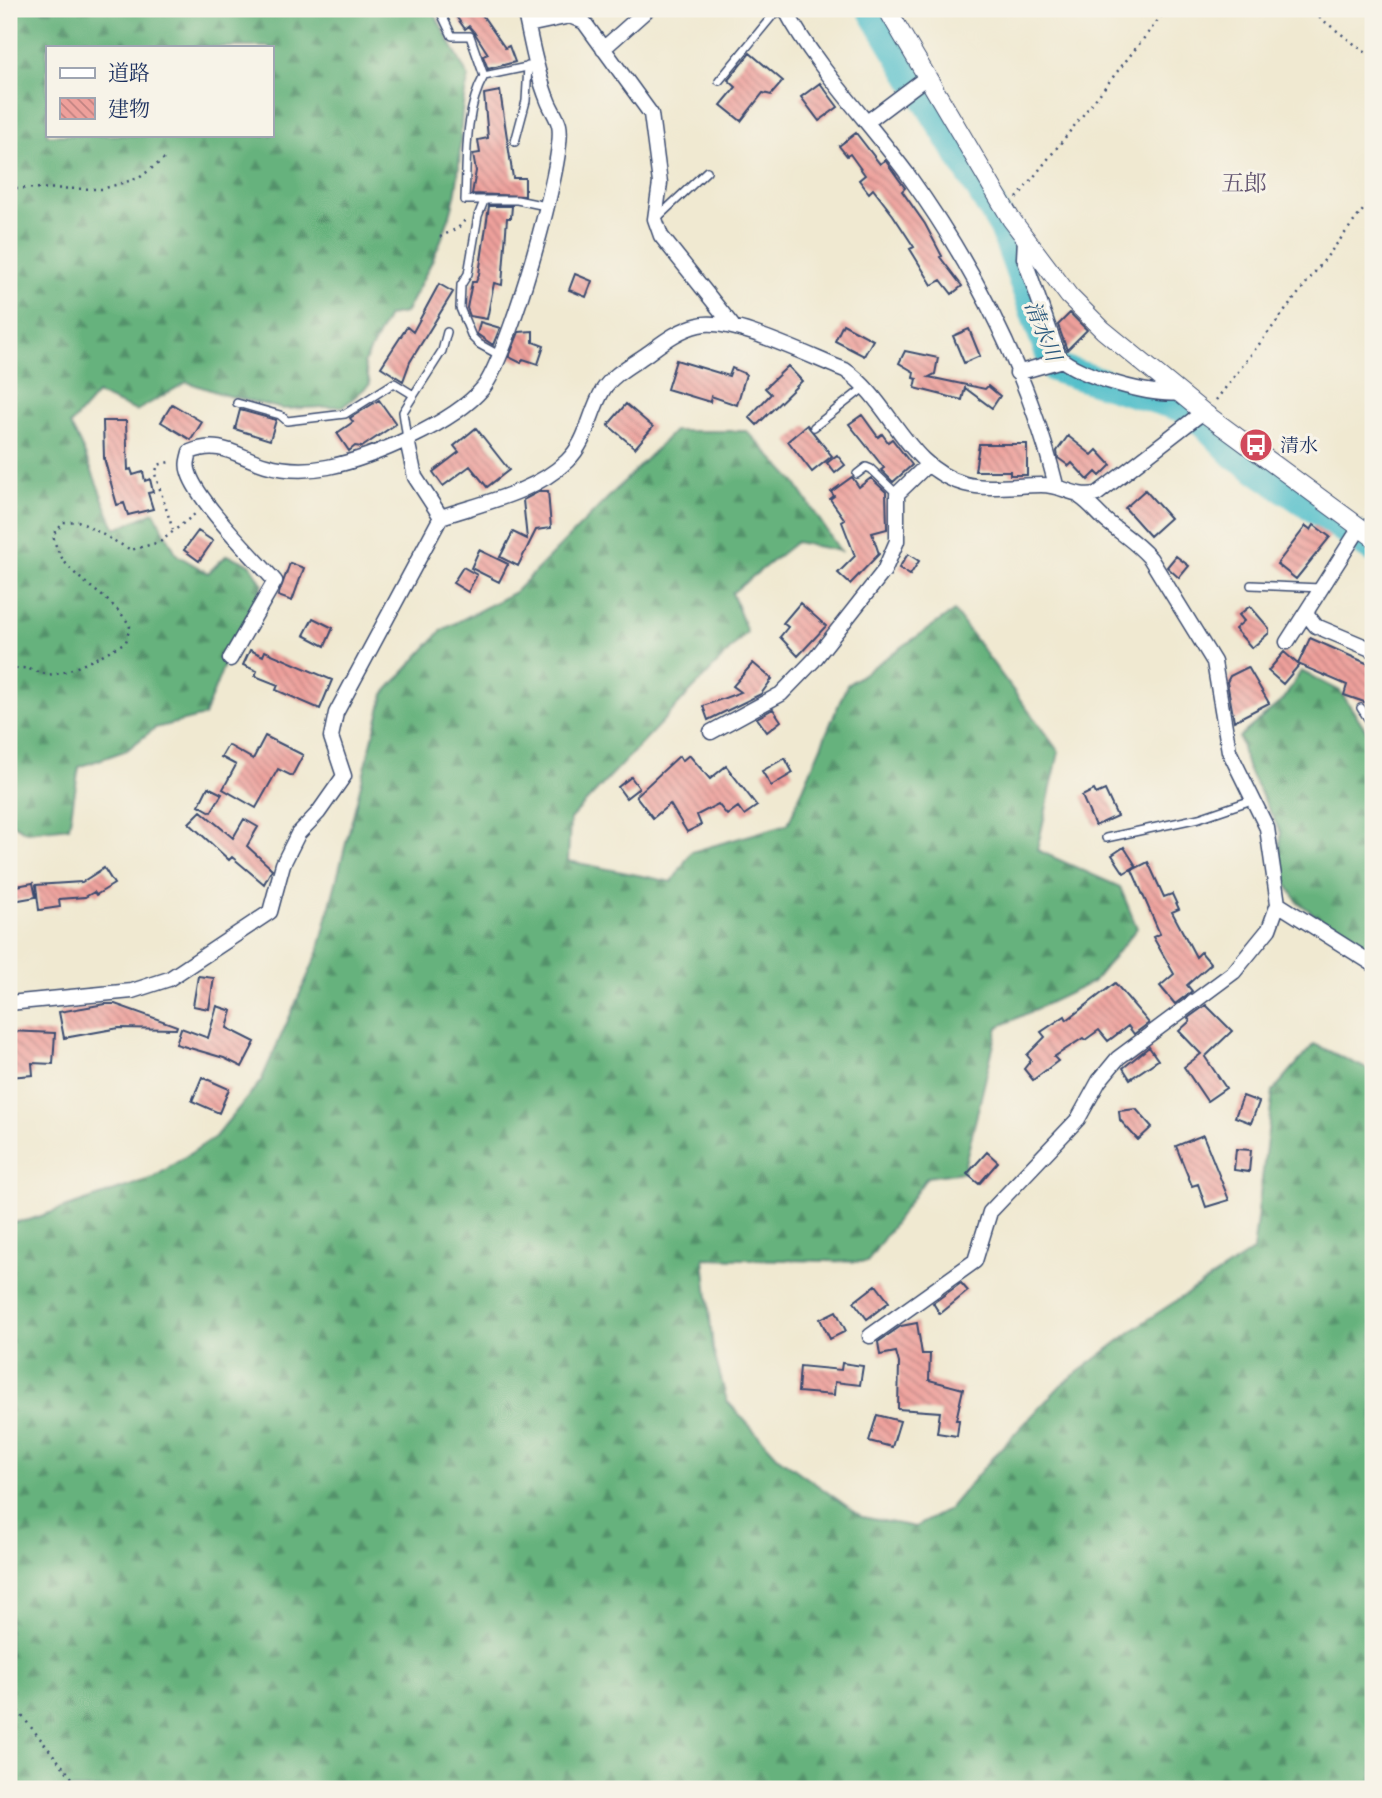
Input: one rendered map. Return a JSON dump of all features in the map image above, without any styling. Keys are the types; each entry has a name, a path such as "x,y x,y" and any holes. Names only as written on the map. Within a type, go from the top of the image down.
{"street":[{"path":"230,659 275,581 209,504 189,475 187,462 191,452 214,446 232,450 263,465 304,471 375,453 407,440 482,389 499,355 534,251 560,151 559,125 531,62 524,9"},
{"path":"603,48 649,9"},
{"path":"785,9 907,174 975,277 1045,441 1056,485"},
{"path":"887,9 1006,212 1069,296 1203,412 1366,533 1321,589 1287,642"},
{"path":"528,25 570,16 584,22 651,114 660,183 655,219 661,236 732,325"},
{"path":"867,122 928,76"},
{"path":"1025,238 1024,258 1066,365 1112,382 1170,394 1180,393"},
{"path":"9,1003 132,991 169,979 270,912 283,864 298,834 318,813 344,776 331,737 336,713 441,517 510,494 539,480 568,461 589,430 602,390 615,376 675,333 702,324 732,325 845,370 865,387 926,465 966,484 1056,485 1080,497 1144,551 1214,662 1229,751 1267,828 1278,904 1269,929 1234,972 1118,1058 1099,1081 1078,1119 990,1212 975,1261 870,1336"},
{"path":"1017,373 1062,360"},
{"path":"1080,497 1097,494 1203,412"},
{"path":"407,440 415,477 441,517"},
{"path":"711,732 782,694 814,660 884,571 897,541 897,494 926,465"},
{"path":"1306,613 1316,626 1373,650"},
{"path":"1278,904 1373,964"}],"lane":[{"path":"439,9 452,36 470,36 484,76"},
{"path":"719,81 773,15 785,9"},
{"path":"515,142 526,101 531,62 484,76 477,89 469,135 465,200 517,200 546,206"},
{"path":"655,219 707,170"},
{"path":"484,201 478,216 468,274 461,285 460,309 472,337 499,355"},
{"path":"407,440 403,412 412,394 442,351 447,332"},
{"path":"237,403 280,415 287,421 345,414 394,383 412,394"},
{"path":"814,427 865,387"},
{"path":"857,474 866,467 871,469 897,494"},
{"path":"1251,584 1321,589"},
{"path":"1361,708 1373,726"},
{"path":"1106,838 1199,818 1252,800"}],"path":[{"path":"1006,212 1167,9"},
{"path":"1308,9 1373,58"},
{"path":"9,188 102,189 139,178 168,156"},
{"path":"1203,412 1373,197"},
{"path":"440,237 458,228 484,201"},
{"path":"173,530 155,474 158,465 168,460 187,462"},
{"path":"9,671 18,666 54,674 94,660 126,642 130,626 122,613 104,595 64,565 56,551 53,534 65,522 78,521 131,550 160,542 209,504"},
{"path":"9,1700 81,1789"}],"green space":[{"path":"9,9 432,9 469,78 463,108 457,185 445,229 405,313 388,316 364,363 370,384 344,406 283,409 225,395 187,382 136,411 97,394 70,425 116,529 154,512 177,555 208,573 227,555 250,564 263,585 231,647 204,716 155,728 127,750 79,767 69,827 26,832 9,821"},
{"path":"674,431 747,431 794,481 840,551 796,542 732,593 747,632 570,819 568,861 672,882 691,852 788,824 847,685 954,611 1059,752 1037,850 1120,887 1137,928 1093,982 998,1027 963,1172 927,1177 867,1262 704,1258 713,1349 727,1401 778,1457 862,1517 915,1527 948,1510 992,1458 1061,1385 1147,1320 1253,1251 1273,1091 1314,1044 1373,1072 1373,1789 9,1789 9,1223 29,1220 153,1178 215,1137 261,1081 318,953 384,694 442,630 515,592"},
{"path":"1301,671 1340,691 1368,733 1373,735 1373,954 1341,935 1298,902 1279,873 1281,833 1247,767 1239,737 1284,699"}],"building":[{"path":"451,9 478,9 505,48 509,46 515,62 488,69 483,56 488,54 474,32 469,26 465,29"},
{"path":"750,53 783,81 771,95 763,93 741,121 721,105 736,87 728,80"},
{"path":"820,83 838,107 819,121 801,97"},
{"path":"500,91 513,178 525,178 525,196 472,194 476,171 473,154 480,153 478,140 488,138 484,94"},
{"path":"856,133 880,164 885,160 905,188 902,191 925,224 942,256 940,257 962,286 952,294 941,280 932,285 910,249 914,247 893,215 873,189 869,193 859,180 865,175 850,154 847,156 839,146"},
{"path":"489,206 512,206 511,218 507,218 502,285 494,283 487,319 470,316 467,308 472,282 476,282 479,274"},
{"path":"575,274 592,281 586,297 569,290"},
{"path":"439,284 453,292 410,362 403,381 381,367 407,327 413,332"},
{"path":"1070,313 1087,330 1067,350 1058,325"},
{"path":"480,322 500,328 493,345 477,334"},
{"path":"843,324 873,340 864,356 835,341"},
{"path":"969,329 980,356 964,363 953,336"},
{"path":"533,331 533,342 544,346 538,364 523,359 521,363 509,357 519,332"},
{"path":"905,351 938,358 935,374 929,377 985,389 988,386 1000,396 992,408 965,388 962,400 915,388 917,379 913,378 914,372 899,363"},
{"path":"676,360 729,376 732,368 746,374 737,405 711,396 710,402 667,389"},
{"path":"788,366 802,381 757,425 749,417 771,394 765,388"},
{"path":"379,400 396,424 362,447 355,446 349,451 337,433 353,422 350,418"},
{"path":"172,404 202,422 191,440 161,422"},
{"path":"626,404 653,427 635,448 608,425"},
{"path":"240,410 276,420 270,440 235,429"},
{"path":"862,415 878,437 882,434 888,442 892,439 912,465 893,482 881,470 884,468 849,424"},
{"path":"103,421 126,421 128,470 131,469 133,475 143,472 145,481 150,479 153,492 148,493 153,509 128,515 124,503 117,505 104,458"},
{"path":"807,425 832,456 812,472 788,441"},
{"path":"476,428 509,470 487,487 470,466 443,486 433,472 459,452 454,446"},
{"path":"1068,436 1092,455 1097,450 1111,465 1100,476 1096,472 1088,480 1072,463 1069,466 1058,458 1057,451"},
{"path":"979,444 1027,444 1027,475 1010,475 1010,471 975,471"},
{"path":"837,455 845,465 835,473 827,463"},
{"path":"852,477 859,487 871,478 886,492 887,529 872,533 879,554 850,584 838,573 855,556 842,522 845,520 830,499 834,496 831,492"},
{"path":"1145,490 1170,518 1150,536 1125,508"},
{"path":"540,491 548,491 551,528 536,530 518,566 500,557 513,532 527,539 523,500"},
{"path":"1314,525 1330,537 1296,579 1277,564 1306,526 1311,530"},
{"path":"198,531 213,541 199,561 184,550"},
{"path":"479,550 508,564 499,582 471,568"},
{"path":"908,554 919,561 910,575 899,568"},
{"path":"1176,556 1189,566 1179,578 1167,567"},
{"path":"290,563 304,568 292,601 278,596"},
{"path":"463,567 477,575 468,592 453,583"},
{"path":"800,603 826,626 798,656 780,637 788,627 783,623"},
{"path":"1250,606 1269,628 1269,633 1252,648 1235,629 1244,621 1239,615"},
{"path":"313,618 333,628 325,646 304,635"},
{"path":"1310,638 1373,666 1373,705 1344,695 1347,685 1298,664"},
{"path":"250,650 263,656 265,651 332,680 320,709 276,690 278,685 255,676 257,671 243,665"},
{"path":"1284,652 1299,665 1283,684 1268,671"},
{"path":"753,663 772,679 761,694 708,720 703,706 741,692 733,686"},
{"path":"1248,667 1269,703 1234,721 1227,682 1230,676"},
{"path":"773,709 781,721 767,732 757,718"},
{"path":"265,736 303,755 292,776 278,769 256,808 223,789 236,765 221,757 228,745 253,759"},
{"path":"689,755 710,779 726,766 757,806 744,815 738,807 727,815 718,804 697,815 701,825 687,832 670,804 653,818 636,796 679,756 682,761"},
{"path":"785,758 793,773 771,786 762,771"},
{"path":"631,777 639,788 626,798 618,787"},
{"path":"208,787 222,794 211,812 199,805"},
{"path":"1094,790 1096,794 1105,790 1117,816 1095,826 1082,796"},
{"path":"201,811 233,838 244,819 258,827 247,846 272,869 264,884 232,857 229,860 189,823"},
{"path":"1124,847 1136,866 1124,873 1112,855"},
{"path":"1148,862 1164,897 1172,894 1179,909 1172,912 1196,957 1201,952 1211,964 1187,985 1192,991 1175,1004 1160,986 1174,974 1153,937 1160,934 1132,870"},
{"path":"104,868 114,884 96,895 94,892 85,897 59,899 60,907 39,910 36,885 82,882"},
{"path":"33,883 36,897 13,901 11,887"},
{"path":"198,976 214,978 209,1009 193,1006"},
{"path":"1115,983 1149,1023 1134,1034 1128,1026 1108,1041 1099,1030 1054,1057 1058,1061 1033,1080 1024,1069 1031,1060 1027,1055 1045,1037 1041,1032 1065,1016 1067,1020"},
{"path":"115,1004 177,1026 176,1029 119,1028 64,1038 59,1012"},
{"path":"1206,1005 1232,1031 1205,1057 1226,1088 1207,1101 1184,1067 1201,1054 1179,1031 1190,1021 1188,1018"},
{"path":"217,1006 232,1011 227,1028 255,1042 242,1067 224,1058 176,1044 181,1028 208,1038"},
{"path":"9,1031 55,1033 53,1064 32,1063 33,1075 9,1077"},
{"path":"1149,1047 1158,1060 1130,1079 1123,1068"},
{"path":"202,1077 229,1089 219,1113 192,1101"},
{"path":"1243,1096 1259,1102 1251,1123 1235,1117"},
{"path":"1136,1109 1152,1127 1138,1140 1120,1120 1119,1111"},
{"path":"1203,1135 1229,1200 1206,1207 1198,1184 1192,1186 1176,1146"},
{"path":"1236,1149 1251,1150 1249,1172 1234,1170"},
{"path":"987,1152 998,1162 979,1184 967,1174"},
{"path":"961,1283 968,1291 940,1314 933,1303"},
{"path":"876,1285 889,1302 867,1319 854,1302"},
{"path":"836,1311 846,1331 830,1339 820,1319"},
{"path":"917,1323 922,1354 930,1354 929,1380 963,1389 956,1420 959,1420 957,1436 937,1433 940,1412 898,1409 899,1363 896,1352 880,1355 878,1342 901,1326"},
{"path":"842,1363 863,1366 860,1385 835,1382 834,1395 798,1392 800,1366 841,1370"},
{"path":"877,1415 900,1421 892,1447 869,1441"}],"waterway":[{"name":"清水川","path":"872,9 1004,228 1055,368 1181,407 1208,426 1235,454 1373,548"}],"place":[{"name":"清水","path":"1256,445"}],"district":[{"name":"五郎","path":"1244,183"}]}
